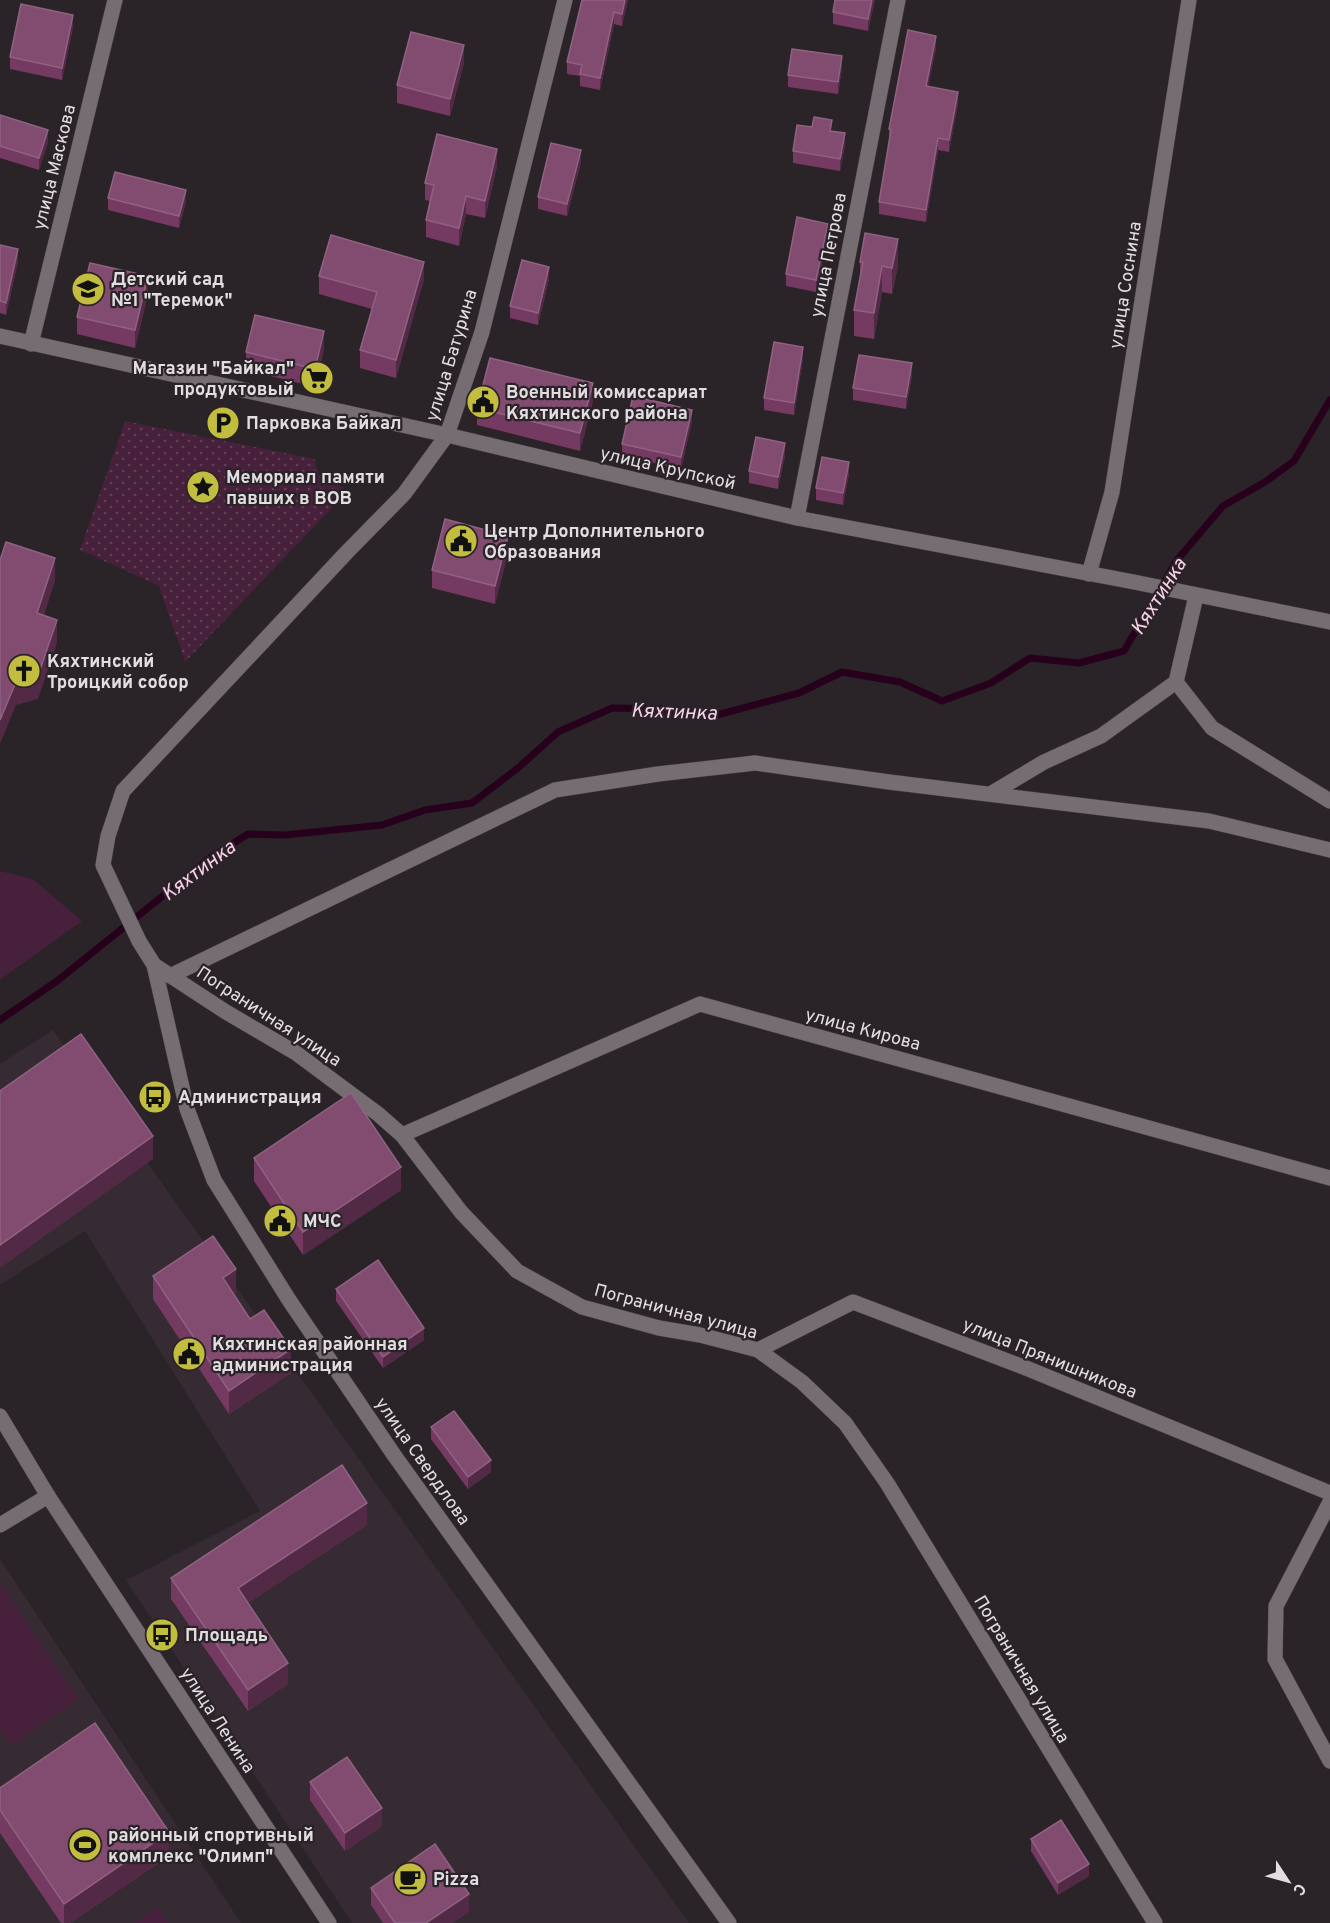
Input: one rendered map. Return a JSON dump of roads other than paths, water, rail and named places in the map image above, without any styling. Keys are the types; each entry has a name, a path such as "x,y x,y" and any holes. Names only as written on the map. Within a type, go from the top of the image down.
{"street":[{"name":"улица Маскова","path":"31,344 115,0"},
{"name":"улица Батурина","path":"113,888 103,865 108,836 123,791 404,494 447,435 482,332 565,0"},
{"name":"улица Петрова","path":"797,518 898,0"},
{"name":"улица Соснина","path":"1089,574 1112,492 1188,0"},
{"name":"улица Крупской","path":"0,336 447,435 797,518 1330,622"},
{"path":"992,794 1044,762 1101,736 1176,681 1196,596"},
{"path":"1176,681 1212,728 1330,801"},
{"path":"170,976 555,790 658,774 755,763 889,782 1209,821 1330,850"},
{"name":"улица Свердлова","path":"113,888 139,941 154,965 187,1109 214,1180 289,1300 394,1455 729,1923"},
{"name":"Пограничная улица","path":"154,965 226,1012 296,1053 378,1114 402,1136 461,1212 517,1271 582,1307 640,1324 700,1335 758,1350 802,1382 845,1423 881,1475 1155,1923"},
{"name":"улица Кирова","path":"402,1136 700,1004 1330,1178"},
{"name":"улица Прянишникова","path":"758,1350 853,1302 1026,1368 1330,1493"},
{"name":"улица Ленина","path":"0,1416 48,1496 329,1923"},
{"path":"0,1525 48,1496"},
{"path":"1330,1502 1276,1606 1275,1659 1330,1761"}],"waterway":[{"name":"Кяхтинка","path":"0,1020 57,981 210,858 248,834 285,835 382,825 425,810 472,803 518,768 558,732 612,708 664,709 717,715 799,693 842,672 900,682 942,701 991,683 1030,658 1079,663 1124,651 1177,560 1223,506 1265,482 1294,461 1330,400"}],"place":[{"name":"Детский сад №1 \"Теремок\"","path":"88,289"},
{"name":"Магазин \"Байкал\" продуктовый","path":"317,378"},
{"name":"Военный комиссариат Кяхтинского района","path":"483,402"},
{"name":"Парковка Байкал","path":"223,423"},
{"name":"Мемориал памяти павших в ВОВ","path":"203,487"},
{"name":"Центр Дополнительного Образования","path":"461,541"},
{"name":"Кяхтинский Троицкий собор","path":"24,671"},
{"name":"Администрация","path":"155,1097"},
{"name":"МЧС","path":"280,1221"},
{"name":"Кяхтинская районная администрация","path":"189,1354"},
{"name":"Площадь","path":"162,1635"},
{"name":"районный спортивный комплекс \"Олимп\"","path":"85,1845"},
{"name":"Pizza","path":"410,1879"}]}
